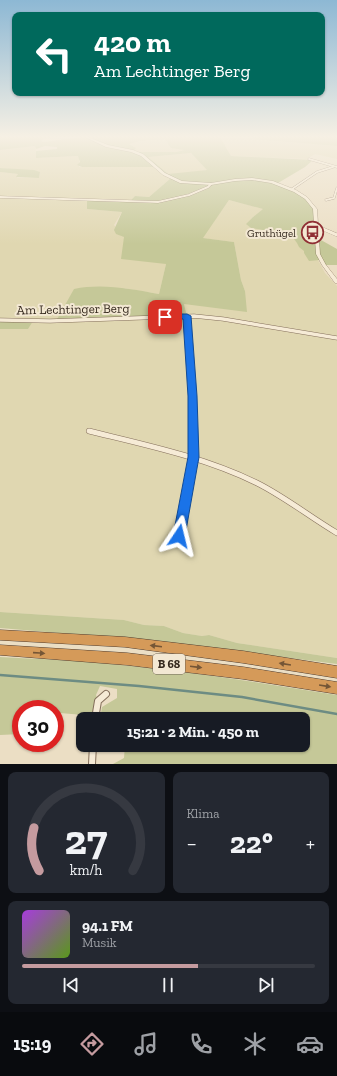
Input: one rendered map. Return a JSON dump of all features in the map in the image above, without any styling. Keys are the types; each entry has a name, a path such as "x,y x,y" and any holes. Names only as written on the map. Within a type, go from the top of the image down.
{"highway":[{"name":"B 68","path":"0,635 125,642 243,657 337,672"},
{"name":"B 68","path":"0,650 127,659 243,673 337,688"}],"street":[{"path":"162,173 177,180 191,184 211,184 252,179 272,182 292,189 306,198 315,209 318,254 324,265 337,282"},
{"path":"292,189 309,179 316,173"},
{"path":"1,198 158,202 189,195 208,188 211,184"},
{"path":"326,200 334,198 337,188"},
{"path":"316,226 337,236"},
{"path":"179,536 193,457 192,396 187,316"},
{"name":"Am Lechtinger Berg","path":"0,320 50,321 187,316 223,319 337,338"},
{"path":"89,431 193,457 258,484 337,533"},
{"path":"96,712 98,701 106,694"},
{"path":"92,764 93,752"}],"shaded area":[{"path":"0,173 18,174 17,178 39,178 40,173 164,173 171,178 149,197 135,196 130,201 87,209 122,212 114,225 124,237 166,264 159,294 123,288 187,316 184,304 245,291 241,280 234,242 202,238 229,200 264,209 253,217 247,224 251,228 291,235 305,251 318,260 325,273 337,286 337,658 237,643 209,635 202,636 183,633 164,626 144,625 124,620 0,612 0,329 28,329 0,320"},
{"path":"165,173 187,173 168,175"}],"green space":[{"path":"6,173 40,173 39,178 16,177 18,174"},
{"path":"164,173 168,174 181,173 295,173 278,183 301,194 315,209 317,239 337,249 337,265 324,265 320,260 309,261 304,251 299,247 291,235 251,228 246,224 263,209 229,200 203,238 234,242 241,280 245,291 247,312 184,304 187,316 56,321 74,289 85,287 106,287 159,294 166,264 121,259 124,237 116,234 114,230 122,212 87,209 87,200 130,201 135,196 149,197 171,178"},
{"path":"0,320 33,321 28,329 0,329"},
{"path":"0,612 124,620 144,625 164,626 183,633 202,636 209,635 237,643 337,658 337,664 164,642 0,628"},
{"path":"0,657 84,662 169,670 337,695 337,764 113,764 124,758 124,752 310,752 310,712 101,712 102,707 117,698 117,689 100,686 96,695 98,701 96,712 76,712 76,714 64,713 64,700 12,700 12,734 0,735"}],"waterway":[{"path":"0,675 139,686 242,697 337,714"}],"place":[{"name":"Gruthügel","path":"312,233"}],"route":[{"path":"165,317 187,316 194,438 193,457 179,536"}]}
